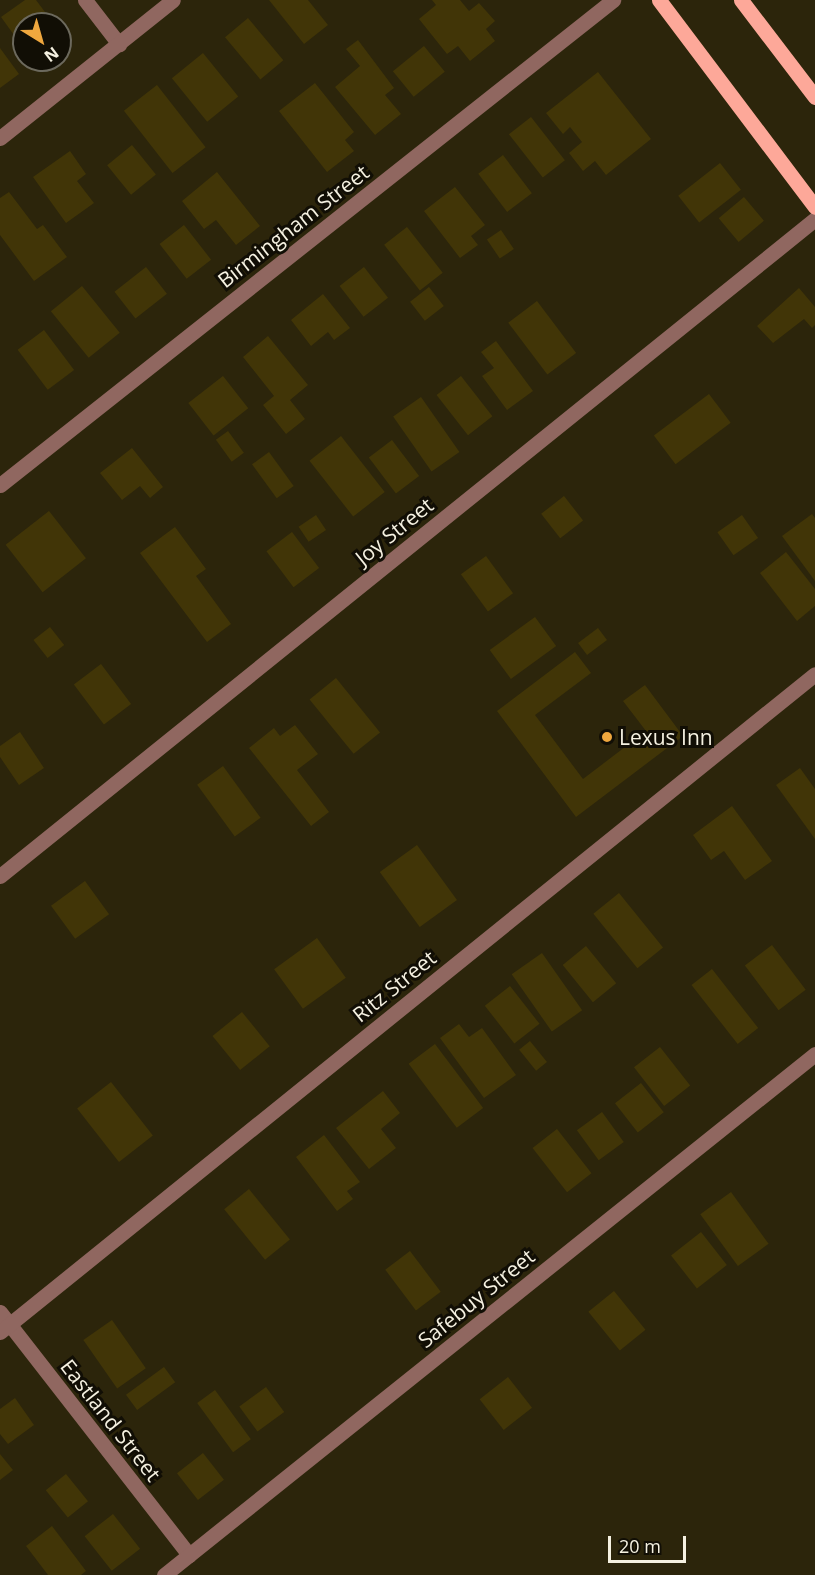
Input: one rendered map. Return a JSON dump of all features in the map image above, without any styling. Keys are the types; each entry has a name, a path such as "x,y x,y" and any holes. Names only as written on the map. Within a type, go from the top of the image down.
{"main road":[{"path":"658,0 815,207"},
{"path":"741,0 815,97"}],"street":[{"path":"85,0 119,44"},
{"path":"0,138 173,0"},
{"name":"Birmingham Street","path":"0,485 613,0"},
{"name":"Joy Street","path":"0,876 815,219"},
{"name":"Ritz Street","path":"5,1328 815,674"},
{"name":"Safebuy Street","path":"164,1575 815,1054"},
{"name":"Eastland Street","path":"0,1311 5,1328 189,1555"}],"building":[{"path":"25,0 36,0 45,12 12,12 12,32 1,17"},
{"path":"269,0 308,0 328,25 304,44"},
{"path":"432,0 460,0 469,11 479,3 495,21 486,29 495,41 470,61 458,46 447,54 419,19 436,5"},
{"path":"248,18 283,60 260,79 225,37"},
{"path":"358,40 394,88 385,95 401,114 375,135 335,87 360,66 346,49"},
{"path":"424,46 445,72 414,97 393,71"},
{"path":"0,48 12,64 12,72 19,74 0,88"},
{"path":"203,53 238,97 207,122 172,78"},
{"path":"598,72 651,139 606,175 595,161 583,171 569,153 582,142 570,127 563,134 546,113"},
{"path":"315,83 354,132 345,140 354,151 327,172 279,111"},
{"path":"157,85 206,147 173,173 124,111"},
{"path":"531,117 565,160 543,178 509,134"},
{"path":"132,145 156,175 131,195 107,165"},
{"path":"70,151 86,174 77,181 94,203 66,223 33,177"},
{"path":"503,155 532,193 507,212 478,174"},
{"path":"720,163 741,190 699,222 678,196"},
{"path":"217,172 260,226 236,245 216,220 204,229 182,201"},
{"path":"455,187 485,225 471,236 478,245 460,258 424,211"},
{"path":"9,192 37,229 43,225 67,257 34,281 0,235 0,198"},
{"path":"744,197 764,221 739,242 719,218"},
{"path":"184,225 211,260 187,279 160,244"},
{"path":"407,227 443,273 420,291 384,245"},
{"path":"501,230 514,249 500,259 487,240"},
{"path":"146,267 167,294 135,318 114,292"},
{"path":"364,267 388,298 364,317 340,286"},
{"path":"82,286 120,333 89,358 51,311"},
{"path":"429,287 444,306 425,321 410,302"},
{"path":"799,288 815,307 815,325 812,328 804,319 773,343 757,326"},
{"path":"323,294 350,328 334,340 328,332 311,346 291,320"},
{"path":"537,301 576,353 547,375 508,323"},
{"path":"44,330 74,370 48,390 18,350"},
{"path":"268,336 308,385 290,400 305,419 286,434 263,405 274,396 243,357"},
{"path":"496,341 533,391 507,410 482,376 494,368 481,352"},
{"path":"223,376 248,408 214,435 188,403"},
{"path":"461,376 492,416 468,435 437,395"},
{"path":"709,394 731,423 676,464 654,436"},
{"path":"421,397 459,452 432,471 393,417"},
{"path":"228,431 244,453 232,462 216,440"},
{"path":"341,436 385,492 353,517 309,461"},
{"path":"392,440 419,476 396,493 369,457"},
{"path":"132,448 163,487 150,498 140,486 122,500 100,473"},
{"path":"269,452 294,486 277,498 252,464"},
{"path":"564,496 583,520 560,538 541,514"},
{"path":"49,511 86,558 43,592 6,545"},
{"path":"812,514 815,518 815,581 782,536"},
{"path":"316,515 326,530 309,542 299,527"},
{"path":"742,515 758,538 733,555 717,532"},
{"path":"175,527 206,569 196,576 231,624 207,642 140,553"},
{"path":"292,532 319,568 294,587 266,551"},
{"path":"786,552 815,589 815,606 797,621 760,573"},
{"path":"486,556 513,593 488,611 461,574"},
{"path":"535,617 556,646 511,679 490,650"},
{"path":"50,627 64,645 48,658 33,640"},
{"path":"598,628 607,640 587,655 578,643"},
{"path":"575,652 591,673 535,715 583,779 646,731 623,701 645,685 683,736 576,817 497,711"},
{"path":"101,664 131,704 104,724 74,684"},
{"path":"336,678 380,732 354,754 310,699"},
{"path":"295,725 318,754 297,770 329,812 311,826 249,748 274,728 280,736"},
{"path":"20,732 44,768 19,785 0,757 0,746"},
{"path":"223,766 261,818 235,837 197,785"},
{"path":"800,768 815,789 815,839 776,785"},
{"path":"732,806 772,861 745,880 724,851 711,860 693,835"},
{"path":"417,845 457,900 420,927 380,872"},
{"path":"85,881 109,914 75,939 51,906"},
{"path":"619,893 663,947 637,968 593,914"},
{"path":"317,938 346,978 303,1009 274,969"},
{"path":"772,945 806,990 779,1010 745,965"},
{"path":"586,946 616,983 593,1002 563,965"},
{"path":"542,953 582,1010 552,1032 512,974"},
{"path":"712,969 758,1028 738,1044 692,985"},
{"path":"510,986 540,1024 514,1044 485,1006"},
{"path":"242,1012 270,1046 240,1070 212,1036"},
{"path":"459,1024 469,1037 482,1028 516,1075 484,1098 440,1038"},
{"path":"530,1041 547,1062 536,1071 519,1050"},
{"path":"435,1044 483,1108 457,1128 409,1064"},
{"path":"660,1047 690,1086 664,1106 634,1067"},
{"path":"111,1082 153,1136 119,1162 77,1108"},
{"path":"641,1083 664,1112 638,1132 615,1103"},
{"path":"383,1091 400,1113 381,1129 396,1148 369,1169 336,1128"},
{"path":"602,1112 624,1142 599,1160 577,1130"},
{"path":"557,1129 591,1173 567,1192 533,1148"},
{"path":"324,1135 360,1182 347,1191 353,1199 337,1211 296,1157"},
{"path":"249,1189 290,1240 265,1260 224,1209"},
{"path":"731,1192 769,1244 738,1266 700,1214"},
{"path":"701,1232 727,1265 697,1288 671,1255"},
{"path":"410,1251 441,1292 416,1310 385,1270"},
{"path":"614,1291 645,1330 620,1351 588,1312"},
{"path":"112,1320 146,1368 117,1388 83,1340"},
{"path":"164,1367 175,1382 137,1410 126,1395"},
{"path":"508,1377 532,1408 504,1430 480,1399"},
{"path":"266,1387 284,1412 258,1431 239,1406"},
{"path":"215,1390 251,1439 233,1452 197,1403"},
{"path":"15,1398 34,1425 8,1444 0,1434 0,1409"},
{"path":"203,1453 224,1480 198,1500 177,1473"},
{"path":"0,1454 13,1470 0,1480"},
{"path":"66,1474 88,1501 68,1518 46,1490"},
{"path":"113,1514 140,1549 112,1571 85,1536"},
{"path":"52,1526 86,1571 81,1575 48,1575 26,1546"}],"place":[{"name":"Lexus Inn","path":"607,737"}]}
